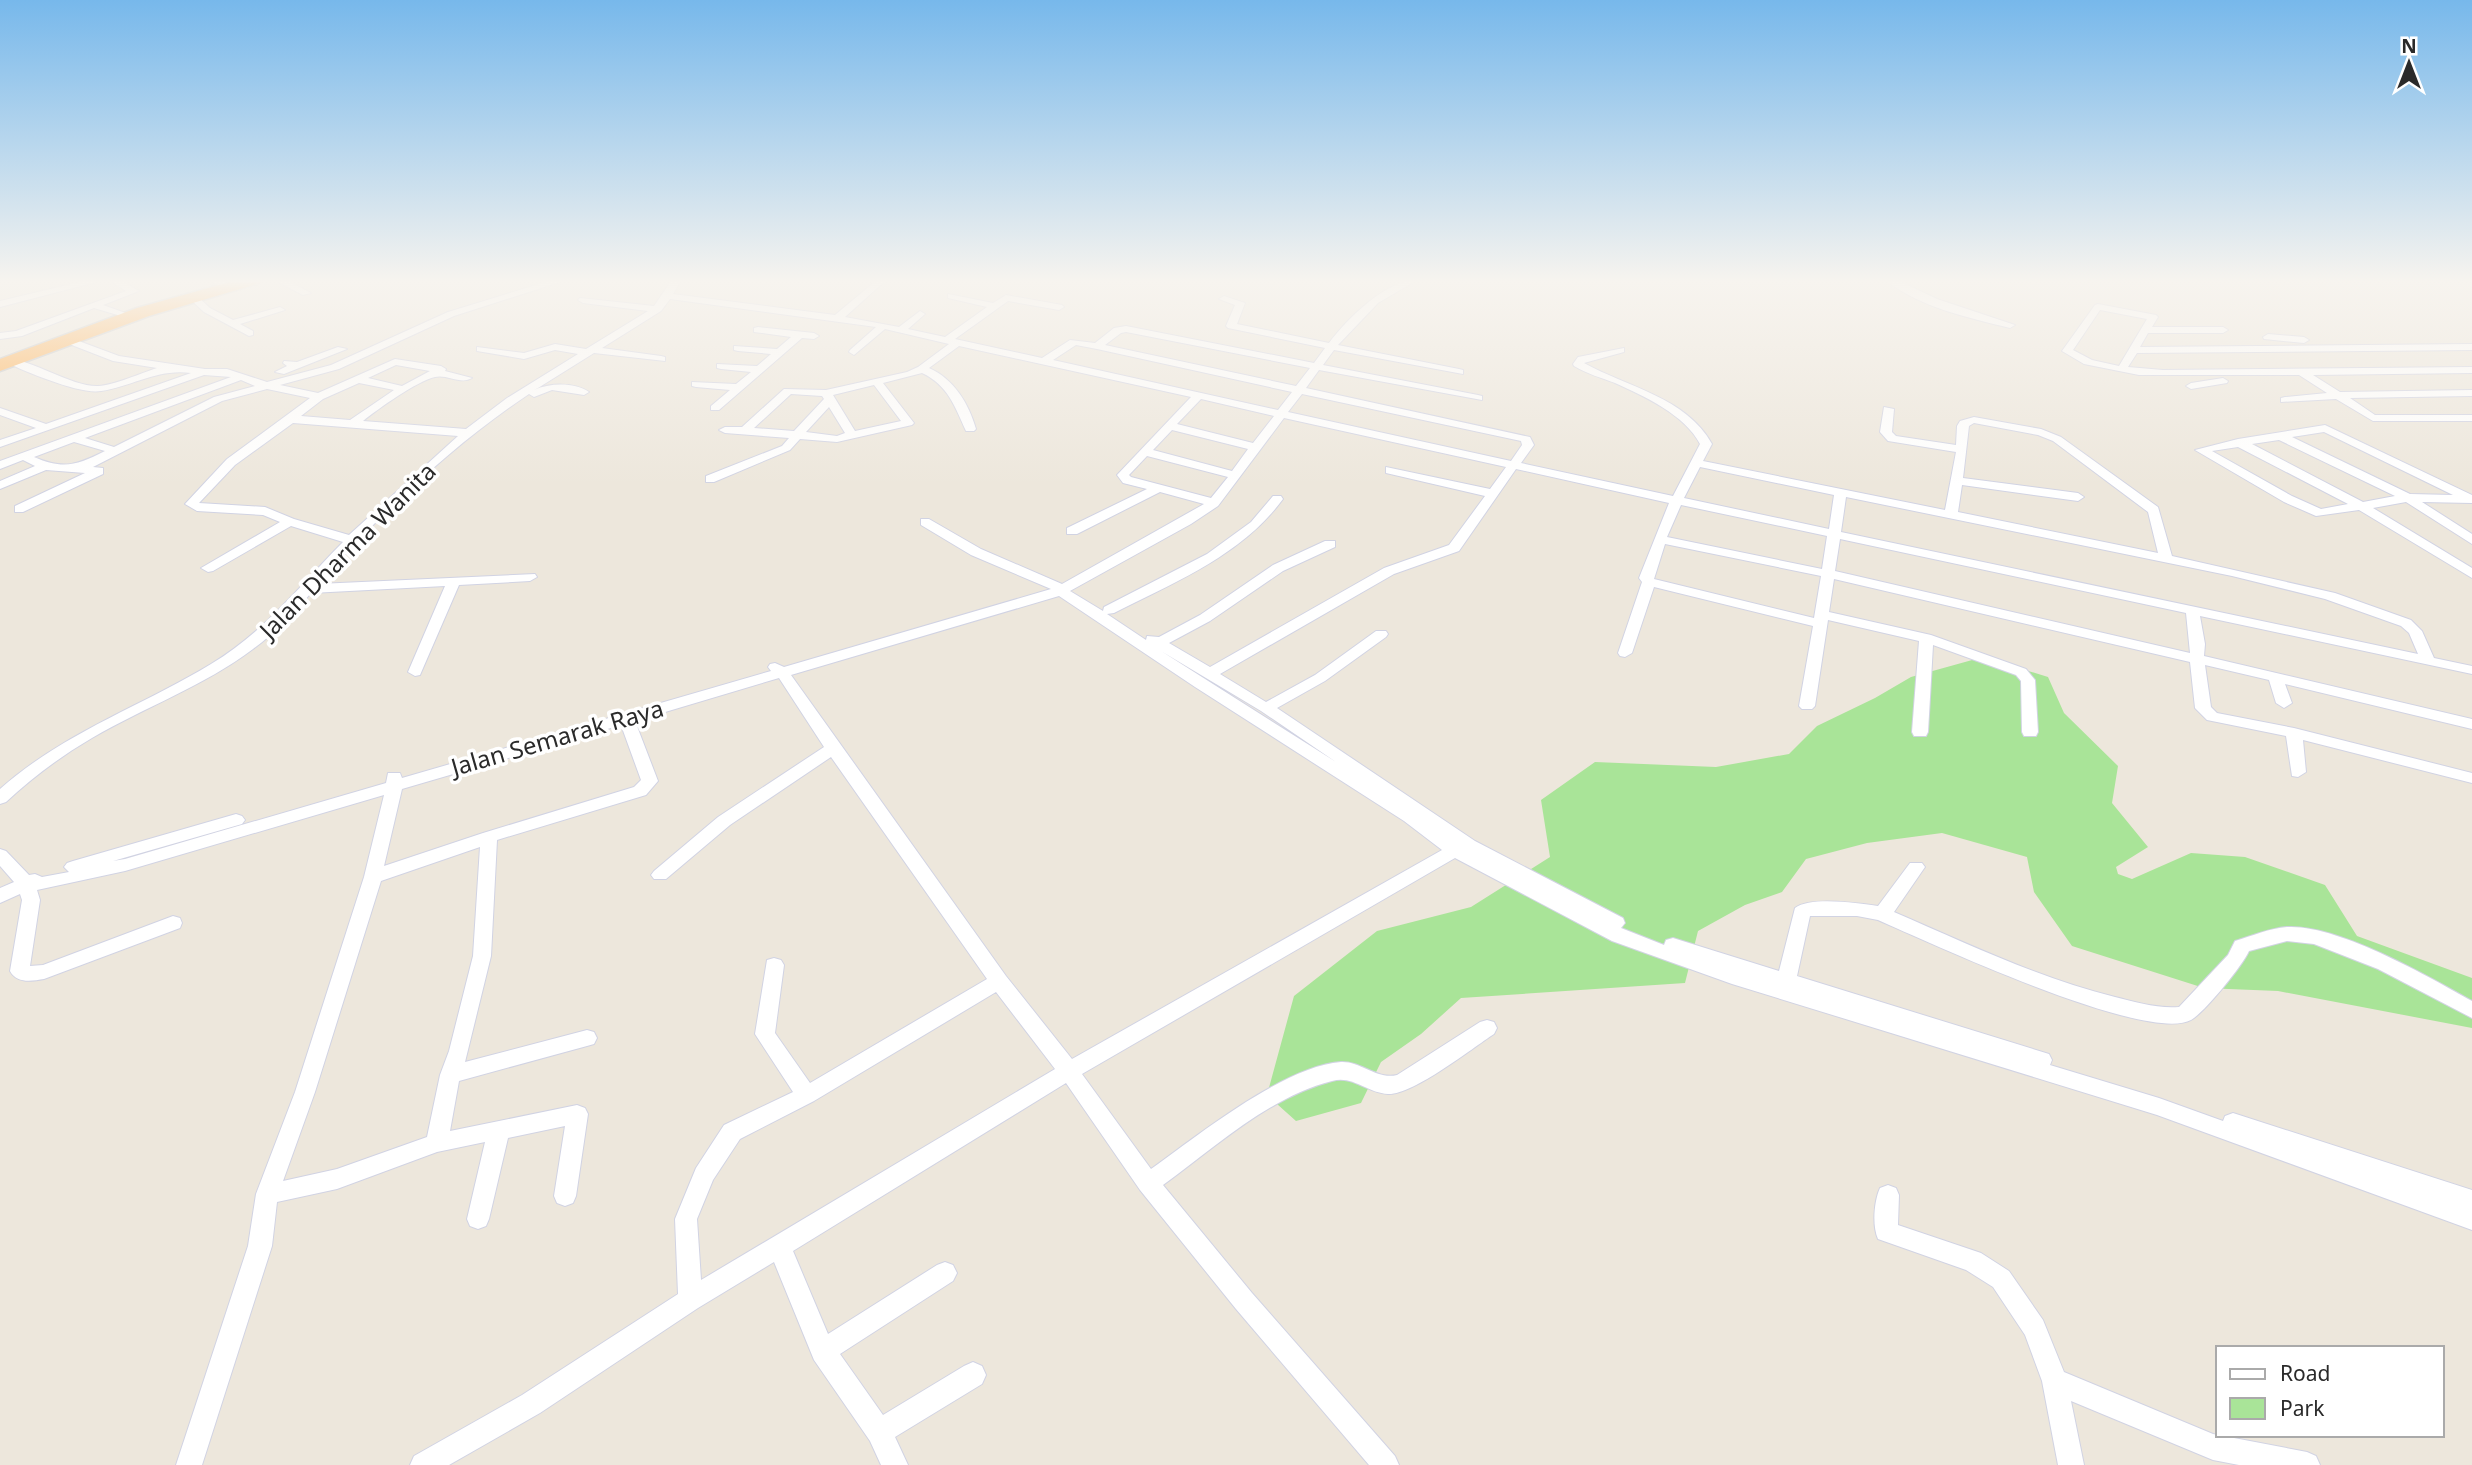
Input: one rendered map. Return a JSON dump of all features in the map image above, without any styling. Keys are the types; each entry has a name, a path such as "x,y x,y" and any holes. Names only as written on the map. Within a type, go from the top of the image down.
{"highway":[{"path":"6,363 45,348"}],"street":[{"path":"90,348 117,359 205,372 227,372 259,383 319,397"},
{"path":"259,383 335,367 376,348"},
{"path":"481,349 524,356 550,348"},
{"path":"570,348 661,359"},
{"name":"Jalan Dharma Wanita","path":"0,798 64,746 234,656 266,631 351,540 468,433 500,408 591,348"},
{"path":"741,348 778,352"},
{"path":"715,408 781,348"},
{"path":"855,352 859,348"},
{"path":"745,431 788,391 828,395 877,382 922,369 945,348"},
{"path":"987,348 1676,501 2472,670"},
{"path":"1045,361 1064,348"},
{"path":"1108,348 1526,439 1528,445 1454,548 1389,571 1209,674"},
{"path":"1223,348 1478,398"},
{"name":"Jalan Semarak Raya","path":"0,896 27,885 54,882 125,864 394,780 1067,584 1187,522 1214,503 1257,449 1329,348"},
{"path":"1343,348 1459,372"},
{"path":"2067,348 2088,362 2163,373 2472,370"},
{"path":"2122,369 2133,350 2366,348"},
{"path":"2413,348 2472,381"},
{"path":"79,469 192,410 259,383 293,364 342,349"},
{"path":"1620,350 1583,359 1578,364 1625,383 1661,404 1696,429 1706,444 1676,501 1660,539 1625,653"},
{"path":"2265,350 2373,418 2472,418"},
{"path":"351,540 290,522 265,511 197,507 191,504 231,462 319,397 395,362 441,369 382,401 352,424"},
{"path":"6,363 98,389 172,367"},
{"path":"722,366 757,369"},
{"path":"922,369 937,374 967,413 970,429"},
{"path":"0,444 205,372"},
{"path":"2191,386 2276,372"},
{"path":"435,373 467,378"},
{"path":"0,465 240,377"},
{"path":"356,379 403,389"},
{"path":"725,429 837,439 911,426 877,382"},
{"path":"695,384 736,387"},
{"path":"500,408 520,404 546,387 584,392"},
{"path":"2285,400 2340,395 2472,393"},
{"path":"828,395 852,435"},
{"path":"710,479 786,449 828,395"},
{"path":"1198,396 1124,478 1214,503"},
{"path":"1888,409 1886,432 1892,439 1962,449"},
{"path":"0,411 116,451"},
{"path":"291,419 468,433"},
{"path":"1951,514 1964,426 1969,420 2041,432 2057,439 2154,510 2166,558"},
{"path":"2348,424 2201,450 2314,511 2323,513 2407,498 2471,498"},
{"path":"1170,426 1257,449"},
{"path":"2325,428 2471,498"},
{"path":"2281,436 2407,498 2472,540"},
{"path":"2238,442 2361,506 2472,574"},
{"path":"1145,452 1235,475"},
{"path":"19,509 99,471 45,467 23,456"},
{"path":"1698,463 2166,558 2330,596 2392,616 2415,631 2428,660"},
{"path":"0,485 45,467"},
{"path":"1390,470 1493,494"},
{"path":"1957,481 2078,497"},
{"path":"1072,531 1159,488"},
{"path":"1807,706 1841,492"},
{"path":"1109,610 1212,557 1256,524 1277,499"},
{"path":"208,568 290,522"},
{"path":"925,522 976,552 1067,584 1266,708 1461,847"},
{"path":"1660,539 1886,586 2472,724"},
{"path":"1158,643 1205,618 1278,568 1330,544"},
{"path":"306,589 530,577"},
{"path":"415,672 453,582"},
{"path":"1648,582 1821,619 1926,638 2009,666 2028,680 2030,732"},
{"path":"1067,584 1410,817 1619,936 1675,957 2147,1093 2289,1142 2472,1200"},
{"path":"2192,610 2198,644 2197,659 2203,708 2206,713 2221,720 2294,733 2472,778"},
{"path":"1266,708 1320,678 1381,634"},
{"path":"1920,732 1926,638"},
{"path":"778,669 885,816 999,981 1069,1071 1148,1183 1244,1301 1386,1465"},
{"name":"Jalan Semarak Raya","path":"394,780 626,716 778,669"},
{"path":"2275,677 2284,703"},
{"path":"373,877 489,836 640,791 650,781 626,716"},
{"path":"2294,733 2298,772"},
{"path":"660,875 724,821 833,748"},
{"path":"189,1465 260,1246 267,1194 305,1092 373,877 394,780"},
{"path":"437,1143 450,1074 459,1051 482,956 489,836"},
{"path":"422,1465 531,1404 690,1300 1069,1071 1461,847"},
{"path":"0,855 27,885 31,900 20,966 20,971 26,974 44,972 173,923"},
{"path":"1882,914 1916,867"},
{"path":"1786,987 1801,913 1806,909 1842,908 1882,914 2029,978 2101,1002 2154,1014 2173,1017 2185,1014 2235,960 2242,946 2274,936 2292,934 2333,943 2424,984 2472,1010"},
{"path":"774,965 765,1034 807,1095"},
{"path":"690,1300 686,1219 704,1175 732,1132 807,1095 999,981"},
{"path":"1786,987 2159,1107 2472,1220"},
{"path":"1148,1183 1284,1090 1348,1069 1360,1073 1378,1085 1389,1087 1402,1083 1487,1027"},
{"path":"450,1074 587,1038"},
{"path":"267,1194 337,1179 437,1143 576,1114 565,1196"},
{"path":"478,1219 499,1130"},
{"path":"1888,1195 1886,1233 1973,1261 2001,1279 2034,1328 2054,1381 2071,1465"},
{"path":"779,1247 823,1351 879,1432 895,1465"},
{"path":"823,1351 945,1273"},
{"path":"879,1432 972,1375"},
{"path":"2054,1381 2213,1447 2307,1465"}],"green space":[{"path":"1983,657 2048,677 2064,713 2118,766 2112,803 2148,847 2116,867 2118,874 2132,879 2191,853 2245,857 2325,885 2357,936 2472,978 2472,1028 2278,991 2204,988 2072,946 2034,892 2027,857 1942,833 1867,843 1806,859 1782,892 1745,905 1698,931 1685,983 1461,998 1421,1034 1381,1062 1361,1103 1296,1121 1267,1095 1294,996 1377,931 1471,907 1550,857 1541,800 1595,762 1716,767 1789,754 1817,726 1911,677"}]}
